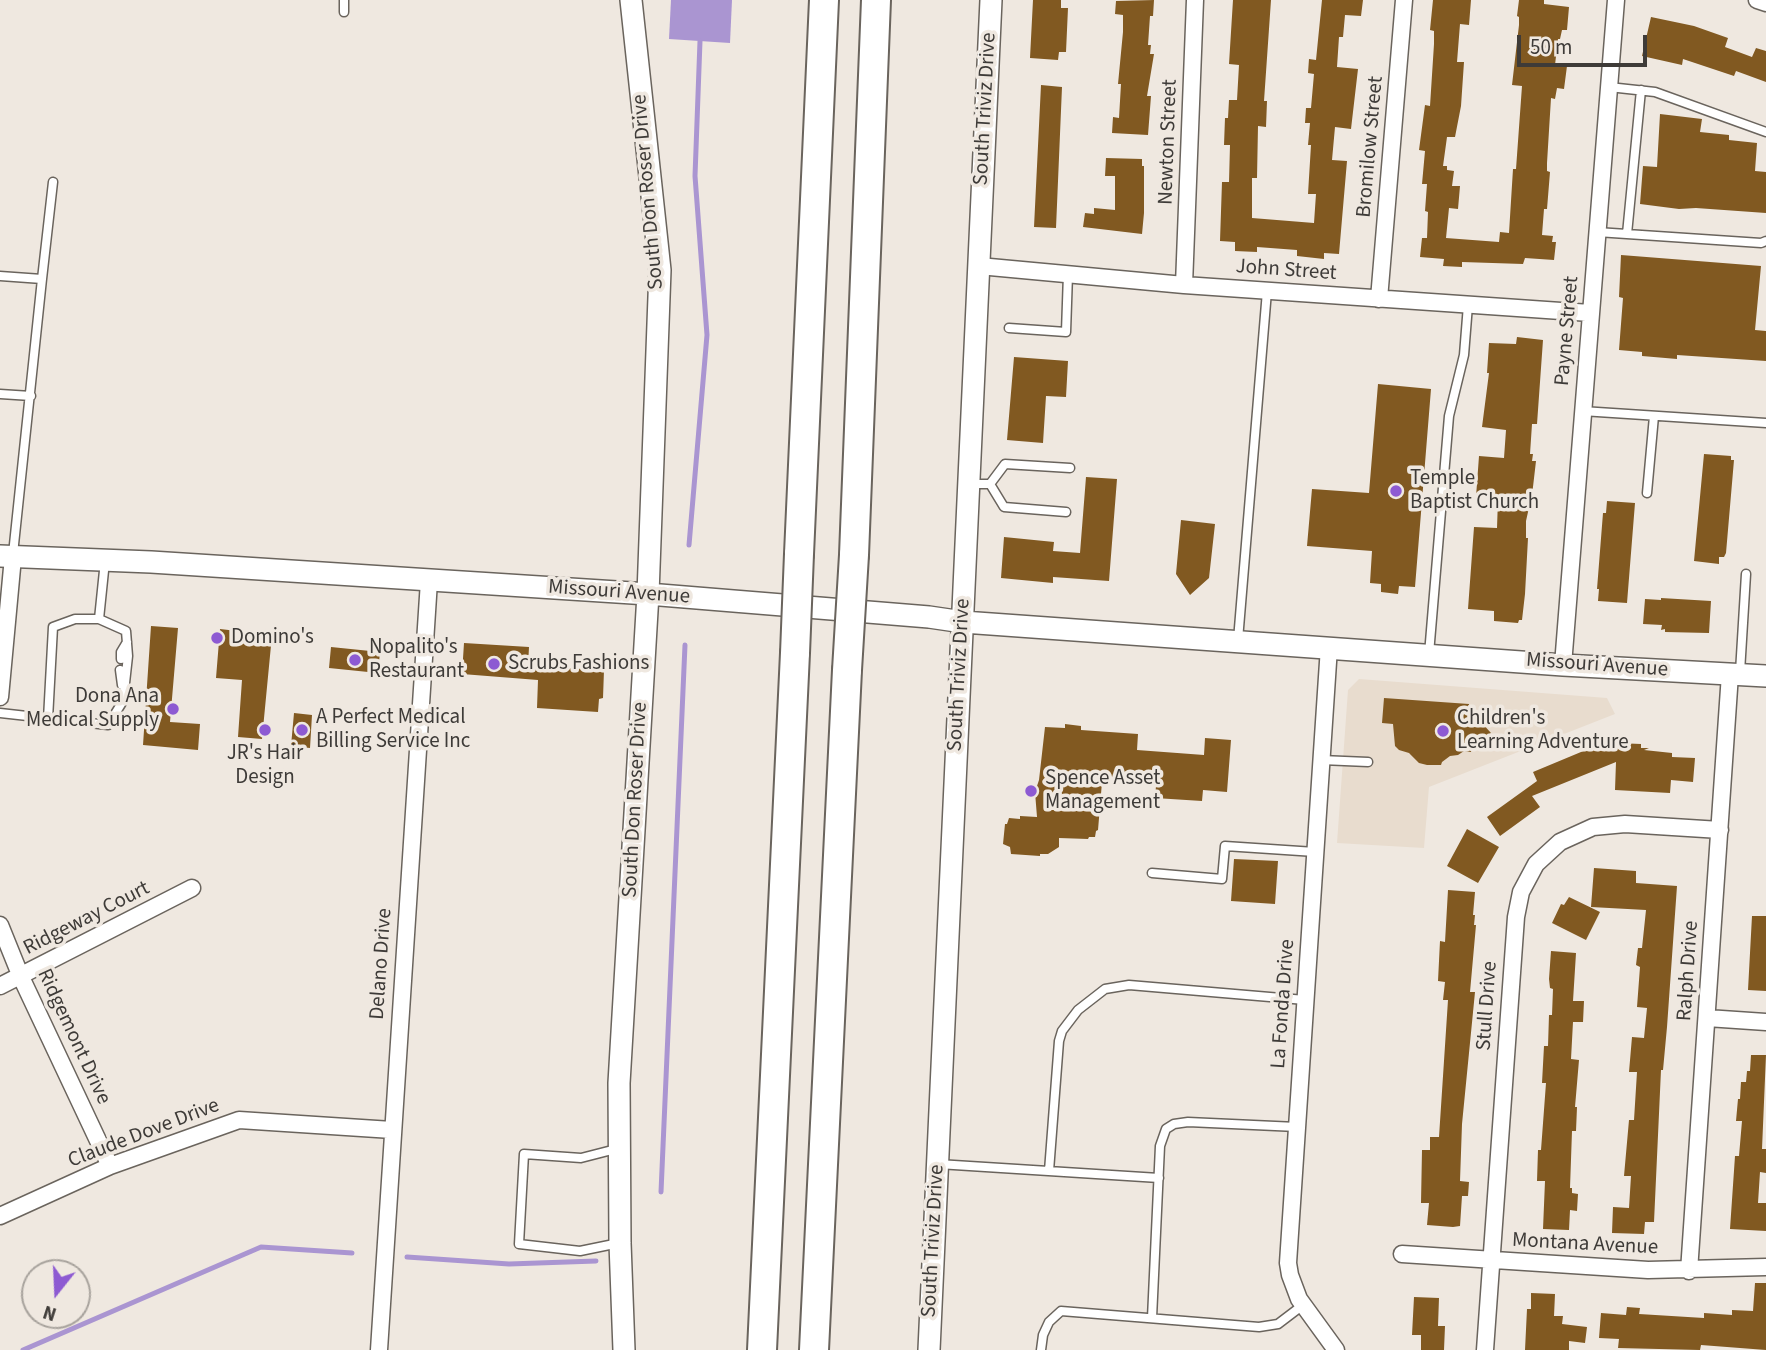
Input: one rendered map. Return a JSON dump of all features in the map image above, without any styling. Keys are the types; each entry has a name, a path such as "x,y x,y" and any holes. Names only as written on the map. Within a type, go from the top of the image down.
{"highway":[{"path":"762,1350 824,0"},
{"path":"814,1350 854,555 876,0"}],"street":[{"name":"South Don Roser Drive","path":"624,1350 619,1083 648,594 660,270 631,0"},
{"name":"South Triviz Drive","path":"929,1350 963,622 980,484 979,266 991,0"},
{"name":"Newton Street","path":"1184,285 1195,0"},
{"name":"Bromilow Street","path":"1379,299 1404,0"},
{"name":"Payne Street","path":"1563,665 1616,0"},
{"path":"1757,0 1766,3"},
{"name":"John Street","path":"979,266 1184,285 1590,313"},
{"name":"Missouri Avenue","path":"6,557 648,594 963,622 1766,677"},
{"path":"0,697 6,557"},
{"name":"Delano Drive","path":"379,1350 429,581"},
{"name":"La Fonda Drive","path":"1329,647 1288,1263 1294,1287 1303,1305 1336,1350"},
{"name":"Ralph Drive","path":"1689,1270 1720,830 1735,674"},
{"name":"Stull Drive","path":"1485,1350 1516,917 1521,892 1536,864 1560,842 1593,827 1625,824 1720,830"},
{"name":"Ridgeway Court","path":"0,986 192,888"},
{"name":"Ridgemont Drive","path":"0,925 21,977 110,1166"},
{"path":"1707,1018 1766,1022"},
{"name":"Claude Dove Drive","path":"0,1216 110,1166 239,1120 392,1130"},
{"name":"Montana Avenue","path":"1402,1254 1689,1270 1766,1267"}],"lane":[{"path":"344,0 344,12"},
{"path":"1609,87 1655,92 1766,132"},
{"path":"1628,234 1642,90"},
{"path":"6,557 31,396 52,182"},
{"path":"1597,232 1761,243 1766,241"},
{"path":"1009,328 1066,332 1068,274"},
{"path":"0,276 42,279"},
{"path":"1238,640 1267,291"},
{"path":"1429,654 1449,416 1464,355 1468,304"},
{"path":"0,394 31,396"},
{"path":"1583,411 1766,423"},
{"path":"1647,493 1654,416"},
{"path":"1066,512 1004,507 980,484 1005,464 1070,468"},
{"path":"99,618 105,561"},
{"path":"1735,674 1746,574"},
{"path":"0,713 48,719 108,725 123,701 128,656 126,631 99,618 75,619 53,627 48,719"},
{"path":"121,659 121,652 127,642"},
{"path":"120,670 124,691"},
{"path":"1321,760 1368,762"},
{"path":"1152,873 1222,880 1225,846 1315,852"},
{"path":"1049,1171 1062,1031 1077,1010 1105,989 1129,985 1305,1000"},
{"path":"1152,1318 1162,1135 1170,1126 1188,1122 1297,1127"},
{"path":"619,1149 581,1158 524,1154 519,1244 580,1251 620,1243"},
{"path":"938,1164 1158,1178"},
{"path":"1041,1350 1043,1335 1049,1322 1061,1311 1259,1327 1279,1324 1303,1305"}],"shaded area":[{"path":"671,0 732,0 730,43 669,39"},
{"path":"1359,679 1607,698 1615,714 1429,787 1424,848 1337,843 1348,690"}],"building":[{"path":"1033,0 1061,0 1061,8 1068,8 1066,52 1059,52 1058,60 1030,58"},
{"path":"1154,0 1148,45 1151,45 1150,54 1154,54 1147,96 1151,96 1148,135 1112,133 1113,117 1119,118 1121,84 1118,84 1123,32 1123,15 1115,14 1116,1"},
{"path":"1233,0 1271,0 1264,101 1267,101 1266,127 1258,126 1257,178 1252,178 1252,218 1314,223 1316,194 1308,194 1310,123 1305,123 1306,108 1311,108 1314,74 1308,73 1309,59 1316,60 1322,0 1363,0 1361,16 1345,15 1343,37 1339,37 1337,67 1358,69 1351,129 1335,127 1332,160 1347,161 1339,254 1324,253 1324,259 1297,256 1297,250 1257,247 1257,252 1235,251 1235,242 1220,241 1222,182 1229,182 1230,145 1224,145 1225,118 1228,118 1229,100 1237,100 1239,65 1229,64"},
{"path":"1433,0 1471,0 1469,25 1460,24 1457,62 1464,62 1461,106 1455,137 1447,137 1443,166 1454,171 1452,186 1460,186 1458,209 1449,208 1446,238 1499,242 1500,232 1509,233 1513,169 1516,169 1522,86 1512,85 1519,0 1544,0 1544,4 1569,7 1567,30 1562,30 1558,39 1555,65 1567,66 1564,89 1557,88 1555,99 1551,98 1547,163 1547,171 1550,172 1542,235 1553,236 1552,242 1556,242 1554,260 1525,258 1523,264 1462,262 1462,267 1443,266 1444,259 1420,257 1422,238 1427,238 1428,212 1425,211 1427,184 1422,184 1425,151 1419,150 1425,105 1430,106 1434,44 1434,31 1430,30"},
{"path":"1651,17 1694,26 1728,38 1725,47 1752,57 1756,48 1766,51 1766,82 1736,71 1734,76 1683,59 1682,65 1642,56"},
{"path":"1041,85 1062,87 1056,228 1034,227"},
{"path":"1660,114 1702,119 1700,132 1729,135 1729,140 1757,143 1755,171 1766,172 1766,213 1679,209 1640,204 1643,166 1657,167"},
{"path":"1106,158 1142,159 1142,234 1083,227 1085,213 1094,214 1094,208 1115,210 1115,176 1105,176"},
{"path":"1621,255 1761,266 1755,330 1766,331 1766,361 1677,355 1677,359 1642,356 1642,352 1619,350 1623,298 1619,297"},
{"path":"1517,337 1543,340 1537,424 1532,424 1530,454 1533,454 1532,461 1536,461 1531,504 1526,521 1528,538 1525,594 1522,620 1518,623 1494,621 1494,611 1468,609 1474,527 1497,528 1498,499 1476,497 1479,456 1504,458 1506,430 1482,427 1489,373 1489,343 1516,344"},
{"path":"1014,357 1068,361 1066,397 1046,396 1043,443 1007,440"},
{"name":"Temple Baptist Church","path":"1378,384 1431,389 1415,587 1399,586 1398,594 1381,592 1381,584 1370,583 1372,551 1307,546 1312,489 1369,493"},
{"path":"1704,454 1731,456 1731,460 1734,460 1726,553 1724,557 1719,557 1719,564 1694,561"},
{"path":"1086,477 1117,479 1109,581 1053,577 1053,583 1001,578 1004,537 1054,542 1053,551 1080,553"},
{"path":"1607,501 1635,503 1627,603 1598,601 1603,513 1606,513"},
{"path":"1181,520 1215,524 1209,578 1190,595 1176,574"},
{"path":"1645,599 1711,601 1709,633 1665,632 1665,629 1661,630 1662,625 1643,624"},
{"path":"151,626 178,628 170,722 200,724 198,750 143,745"},
{"path":"220,629 272,635 262,739 238,737 242,680 216,678"},
{"path":"464,643 529,647 528,666 604,670 603,698 599,699 598,712 537,708 538,680 462,674"},
{"name":"Nopalito's Restaurant","path":"331,647 380,652 378,673 329,668"},
{"name":"Children's Learning Adventure","path":"1384,698 1469,704 1468,720 1480,721 1491,733 1480,741 1479,746 1472,746 1471,752 1464,751 1450,756 1441,765 1419,763 1409,753 1395,746 1393,724 1382,723"},
{"name":"A Perfect Medical Billing Service Inc","path":"294,713 312,715 310,748 291,746"},
{"path":"1065,724 1081,726 1081,730 1138,734 1137,750 1204,755 1205,738 1231,740 1227,792 1203,790 1202,801 1155,798 1156,786 1102,782 1095,837 1059,838 1059,847 1040,856 1011,854 1010,847 1003,844 1005,824 1009,818 1037,817 1035,792 1039,780 1045,727 1065,728"},
{"path":"1617,743 1641,744 1641,748 1649,748 1644,750 1672,753 1672,757 1695,758 1693,782 1671,780 1670,793 1615,790 1616,762 1532,796 1540,807 1500,836 1487,817 1537,781 1533,772 1593,747 1617,748"},
{"path":"1467,829 1499,847 1478,883 1447,866"},
{"path":"1234,859 1278,861 1275,904 1231,901"},
{"path":"1594,868 1636,871 1636,883 1677,886 1667,1027 1661,1070 1654,1222 1645,1222 1644,1234 1612,1233 1613,1207 1629,1208 1631,1176 1624,1176 1629,1120 1634,1120 1637,1072 1629,1072 1632,1037 1644,1038 1647,1008 1637,1007 1640,967 1636,965 1638,948 1642,948 1646,910 1591,907"},
{"path":"1448,890 1475,892 1473,915 1476,925 1470,992 1475,992 1462,1124 1460,1181 1469,1182 1468,1196 1462,1196 1460,1226 1453,1227 1427,1225 1429,1203 1421,1203 1422,1150 1430,1150 1430,1137 1439,1137 1448,1000 1443,1000 1445,982 1438,981 1440,941 1445,942"},
{"path":"1569,897 1600,912 1586,940 1552,923 1561,904 1564,905"},
{"path":"1752,916 1766,916 1766,991 1748,990"},
{"path":"1551,951 1576,953 1573,1001 1584,1001 1583,1022 1573,1022 1571,1059 1579,1060 1570,1188 1572,1193 1578,1194 1577,1211 1570,1210 1569,1230 1543,1229 1545,1181 1537,1181 1546,1083 1542,1083 1544,1046 1548,1046 1549,1015 1552,1015 1553,989 1550,988 1549,979"},
{"path":"1751,1055 1766,1055 1762,1149 1766,1149 1766,1173 1760,1172 1758,1203 1766,1203 1766,1231 1730,1229 1735,1156 1739,1156 1742,1121 1736,1121 1738,1099 1741,1082 1746,1082 1747,1071 1750,1071"},
{"path":"1755,1283 1766,1283 1766,1350 1701,1345 1700,1350 1618,1348 1619,1339 1599,1338 1601,1313 1626,1315 1627,1307 1640,1308 1639,1314 1704,1318 1704,1313 1732,1315 1732,1310 1753,1311"},
{"path":"1531,1293 1555,1294 1554,1316 1563,1316 1562,1324 1587,1327 1585,1343 1569,1341 1569,1350 1525,1350 1527,1309 1531,1309"},
{"path":"1414,1297 1439,1298 1438,1326 1445,1326 1444,1350 1421,1350 1421,1335 1412,1335"}],"waterway":[{"path":"689,545 707,335 695,176 700,41"},
{"path":"661,1192 685,645"},
{"path":"23,1350 261,1247 352,1253"},
{"path":"407,1257 509,1264 596,1261"}],"place":[{"name":"Temple Baptist Church","path":"1396,491"},
{"name":"Domino's","path":"217,638"},
{"name":"Nopalito's Restaurant","path":"355,660"},
{"name":"Scrubs Fashions","path":"494,664"},
{"name":"Dona Ana Medical Supply","path":"173,709"},
{"name":"JR's Hair Design","path":"265,730"},
{"name":"A Perfect Medical Billing Service Inc","path":"302,730"},
{"name":"Children's Learning Adventure","path":"1443,731"},
{"name":"Spence Asset Management","path":"1031,791"}]}
